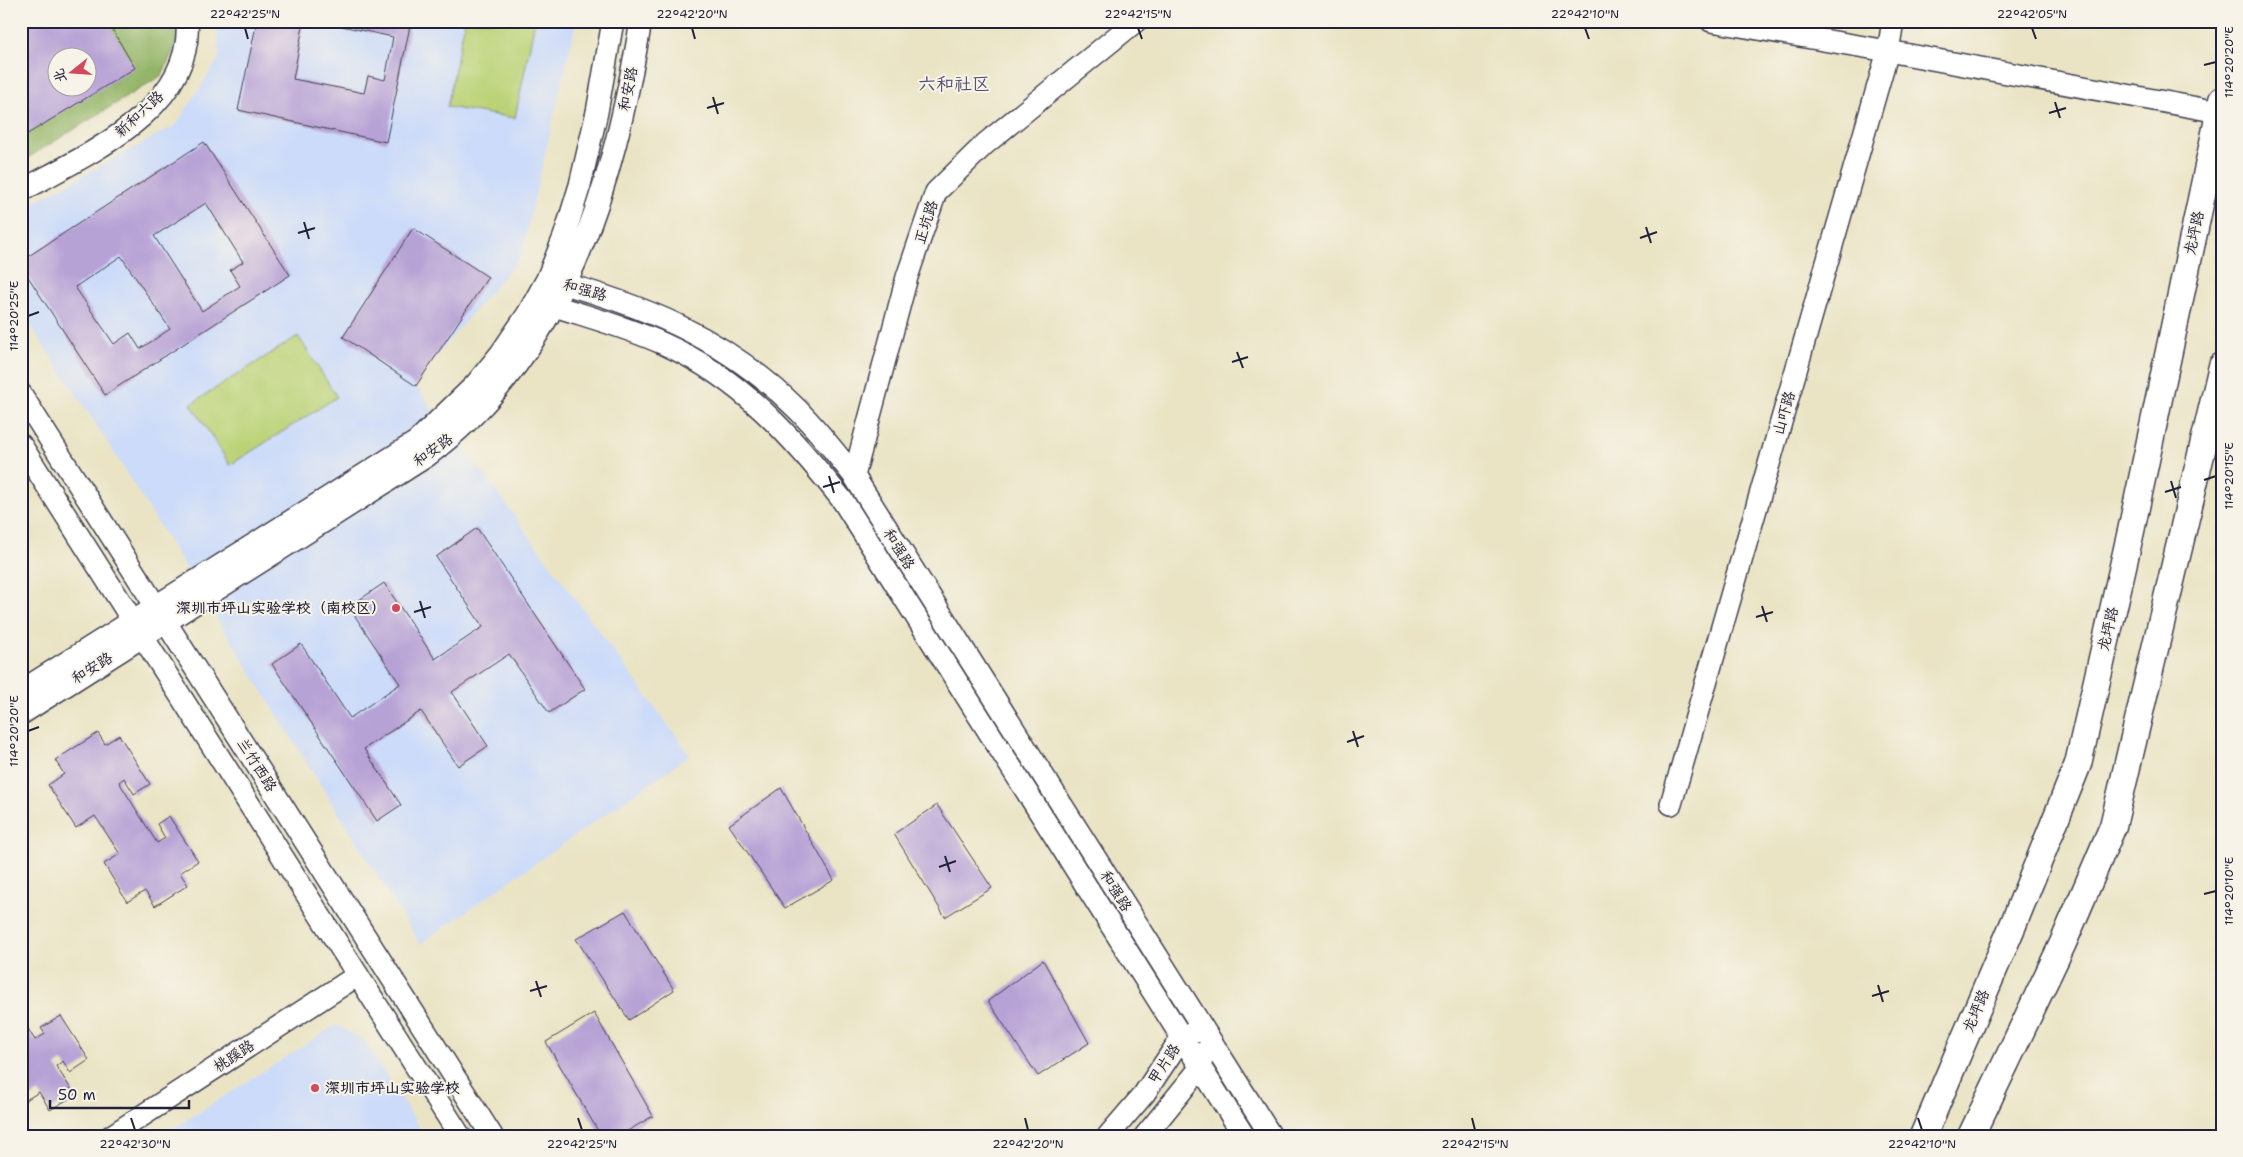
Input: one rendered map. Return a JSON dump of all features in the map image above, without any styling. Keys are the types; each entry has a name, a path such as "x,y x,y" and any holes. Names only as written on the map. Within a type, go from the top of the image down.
{"main road":[{"name":"龙坪路","path":"1923,1136 2013,925 2078,764 2133,521 2220,106"},
{"path":"1971,1136 2063,943 2113,826 2222,366"}],"street":[{"name":"新和六路","path":"21,191 120,135 158,101 182,65 188,21"},
{"name":"和安路","path":"161,614 416,442 468,392 501,353 527,316 547,279 564,237 598,112 613,21"},
{"name":"和安路","path":"21,691 138,628 427,456 448,441 487,402 517,365 556,306 593,223 603,193 623,116 641,21"},
{"name":"正坑路","path":"854,476 907,277 936,192 985,144 1136,21"},
{"path":"1711,21 2220,106"},
{"name":"山吓路","path":"1671,804 1888,51 1893,21"},
{"path":"571,216 593,223"},
{"name":"和强路","path":"547,279 647,310 674,322 721,349 763,379 797,409 824,438 854,476 1270,1136"},
{"name":"和强路","path":"547,279 556,306 664,344 697,361 732,384 769,416 806,453 843,501 1244,1136"},
{"name":"兰竹西路","path":"21,394 492,1136"},
{"name":"兰竹西路","path":"21,445 460,1136"},
{"name":"和安路","path":"21,714 138,628"},
{"name":"桃蹊路","path":"111,1136 358,975"},
{"name":"甲片路","path":"1108,1136 1144,1094 1182,1037 1203,1029 1201,1067 1145,1136"}],"shaded area":[{"name":"深圳市坪山实验学校（南校区）","path":"217,21 576,21 521,256 413,383 474,461 690,755 420,944 94,421 21,311 21,209 176,125 219,58"},
{"name":"深圳市坪山实验学校","path":"336,1025 364,1041 425,1136 162,1136"}],"green space":[{"path":"21,21 177,21 179,38 162,75 21,162"},
{"path":"465,21 535,21 515,118 447,107"},
{"path":"298,336 337,397 230,465 191,404"}],"building":[{"path":"21,21 107,21 135,68 98,91 98,48 48,48 48,98 86,98 21,138"},
{"path":"257,21 304,21 293,79 364,93 368,76 385,80 393,37 318,21 411,21 386,142 238,110"},
{"path":"204,142 290,275 105,395 21,266 21,261","holes":["206,203 243,262 230,270 240,286 202,311 154,236","121,256 170,329 140,349 130,333 114,344 75,287"]},
{"path":"413,228 488,277 416,386 343,337"},
{"path":"477,528 585,689 549,713 509,654 452,692 488,746 458,766 421,711 364,749 401,805 377,821 272,664 301,644 350,718 400,684 349,607 384,583 435,659 483,627 436,557"},
{"path":"98,733 105,744 119,735 150,784 134,794 124,778 119,782 157,843 165,838 157,824 169,816 198,861 180,873 188,885 155,906 145,891 127,902 104,864 120,854 95,816 76,828 48,785 64,774 55,760"},
{"path":"781,788 834,880 785,908 729,825"},
{"path":"937,805 992,888 945,917 894,834"},
{"path":"625,911 674,990 629,1020 576,939"},
{"path":"1043,960 1089,1043 1038,1076 988,1001"},
{"path":"594,1013 653,1116 619,1136 601,1136 546,1042"},
{"path":"61,1016 89,1060 70,1073 63,1061 56,1066 75,1095 50,1110 39,1092 21,1103 21,1018 35,1040 45,1034 41,1028"}],"place":[{"name":"深圳市坪山实验学校（南校区）","path":"396,608"},
{"name":"深圳市坪山实验学校","path":"315,1088"}],"district":[{"name":"六和社区","path":"954,84"}]}
